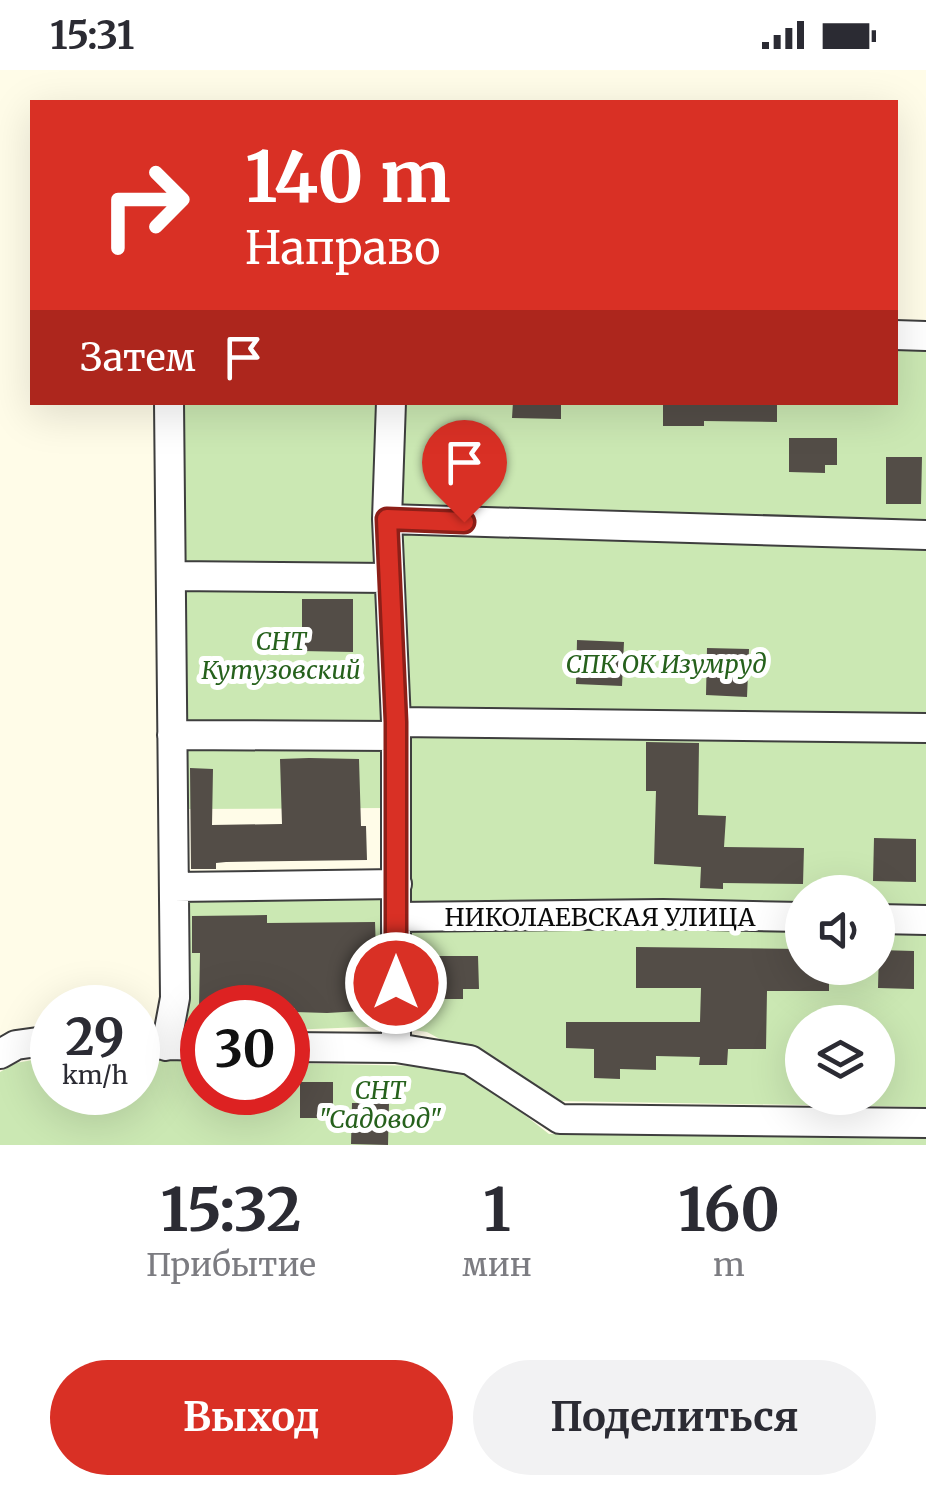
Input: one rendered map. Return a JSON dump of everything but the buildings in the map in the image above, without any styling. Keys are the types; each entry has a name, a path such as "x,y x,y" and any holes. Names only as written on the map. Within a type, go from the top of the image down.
{"street":[{"path":"898,335 926,336"},
{"path":"166,1046 174,998 169,405"},
{"path":"391,405 387,519 396,729 396,1048"},
{"path":"387,519 926,535"},
{"path":"171,576 390,578"},
{"path":"172,736 396,729 926,728"},
{"path":"174,887 397,884"},
{"name":"НИКОЛАЕВСКАЯ УЛИЦА","path":"397,917 785,917"},
{"path":"895,919 926,920"},
{"path":"0,1054 30,1043"},
{"path":"160,1046 180,1046"},
{"path":"310,1047 396,1048 470,1060 560,1119 926,1123"}],"green space":[{"name":"СПК ОК Изумруд","path":"898,348 926,348 926,1107 895,1106 895,1005 785,1005 785,1105 555,1101 427,1032 388,1026 310,1029 310,985 181,985 180,896 407,893 403,500 381,501 384,808 182,809 178,405 898,405"},
{"name":"СНТ \"Садовод\"","path":"30,1060 30,1115 160,1115 160,1060 180,1060 180,1115 310,1115 310,1064 463,1067 549,1134 926,1137 926,1145 0,1145 0,1072"}],"route":[{"path":"396,983 396,722 387,519 464,522"}],"park label":[{"name":"СНТ Кутузовский","path":"281,656"}]}
